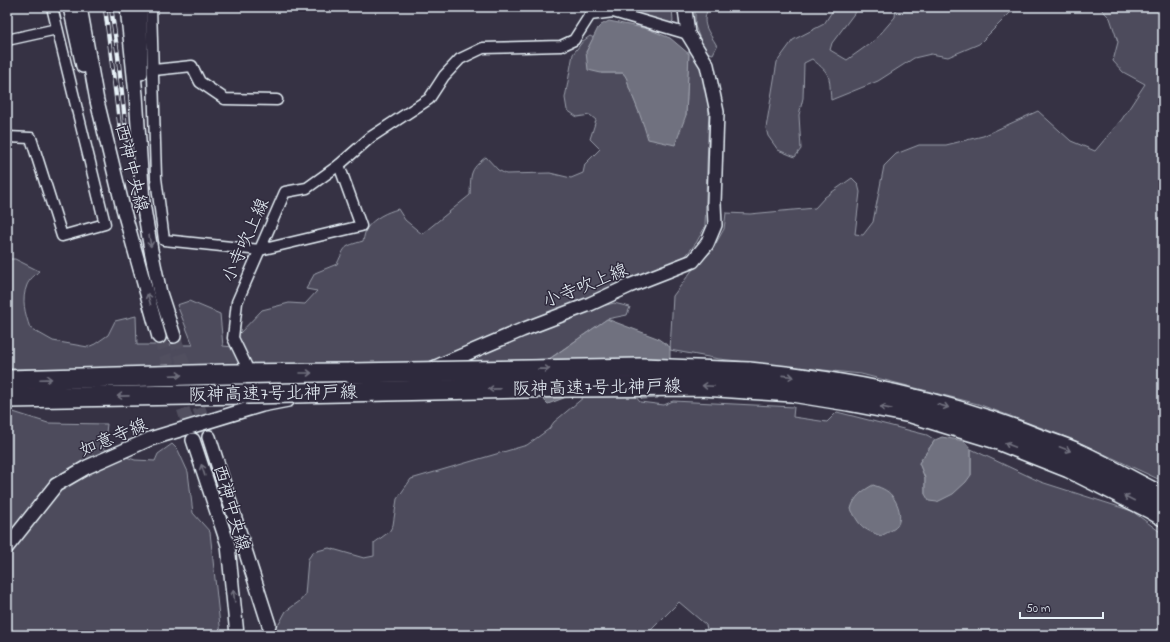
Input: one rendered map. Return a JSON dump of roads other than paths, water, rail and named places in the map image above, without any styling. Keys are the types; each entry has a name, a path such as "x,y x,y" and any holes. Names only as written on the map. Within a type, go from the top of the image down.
{"highway":[{"name":"阪神高速7号北神戸線","path":"7,380 228,374 642,368 748,380 792,392 911,413 993,438 1070,468 1163,516"},
{"name":"阪神高速7号北神戸線","path":"7,398 703,386 793,376 851,385 914,398 997,422 1077,453 1163,497"}],"street":[{"path":"7,137 31,138 62,236 105,224 52,7"},
{"path":"70,7 86,80 123,208"},
{"name":"西神中央線","path":"80,7 90,56 96,102 123,208 159,337"},
{"name":"西神中央線","path":"127,7 136,95 143,203 160,293 174,336"},
{"path":"151,7 156,178 164,240 260,250 361,226 339,165"},
{"name":"小寺吹上線","path":"262,405 417,374 450,362 522,330 590,304 629,286 693,261 707,244 715,225 714,203 717,112 707,65 688,34 686,7"},
{"path":"141,12 141,172"},
{"name":"小寺吹上線","path":"246,365 233,338 237,302 285,192 307,188 339,165 370,138 429,100 444,76 460,59 483,48 561,46 574,40 590,15 613,12 688,34"},
{"path":"7,40 57,29"},
{"path":"154,70 192,66 200,82 225,99 277,100"},
{"name":"如意寺線","path":"7,546 56,485 87,467 150,439 262,405"},
{"name":"西神中央線","path":"209,437 269,625"},
{"name":"西神中央線","path":"193,440 228,545 237,635"}],"water":[{"path":"609,21 648,29 670,38 689,54 686,115 675,145 648,139 640,114 623,73 601,73 588,70 586,52 598,28"},
{"path":"607,319 657,338 670,347 670,358 658,398 642,399 633,387 587,389 548,404 522,378"},
{"path":"942,437 964,441 971,449 971,475 953,494 937,502 929,501 925,494 925,478 919,463 935,440"},
{"path":"873,485 890,494 896,502 900,514 897,526 881,536 863,527 851,509 854,501 859,495"}],"tunnel":[{"path":"174,336 209,437"},
{"path":"159,337 193,438"},
{"path":"269,625 271,635"}],"railway":[{"path":"105,7 120,129"},
{"path":"111,7 127,140"}]}
